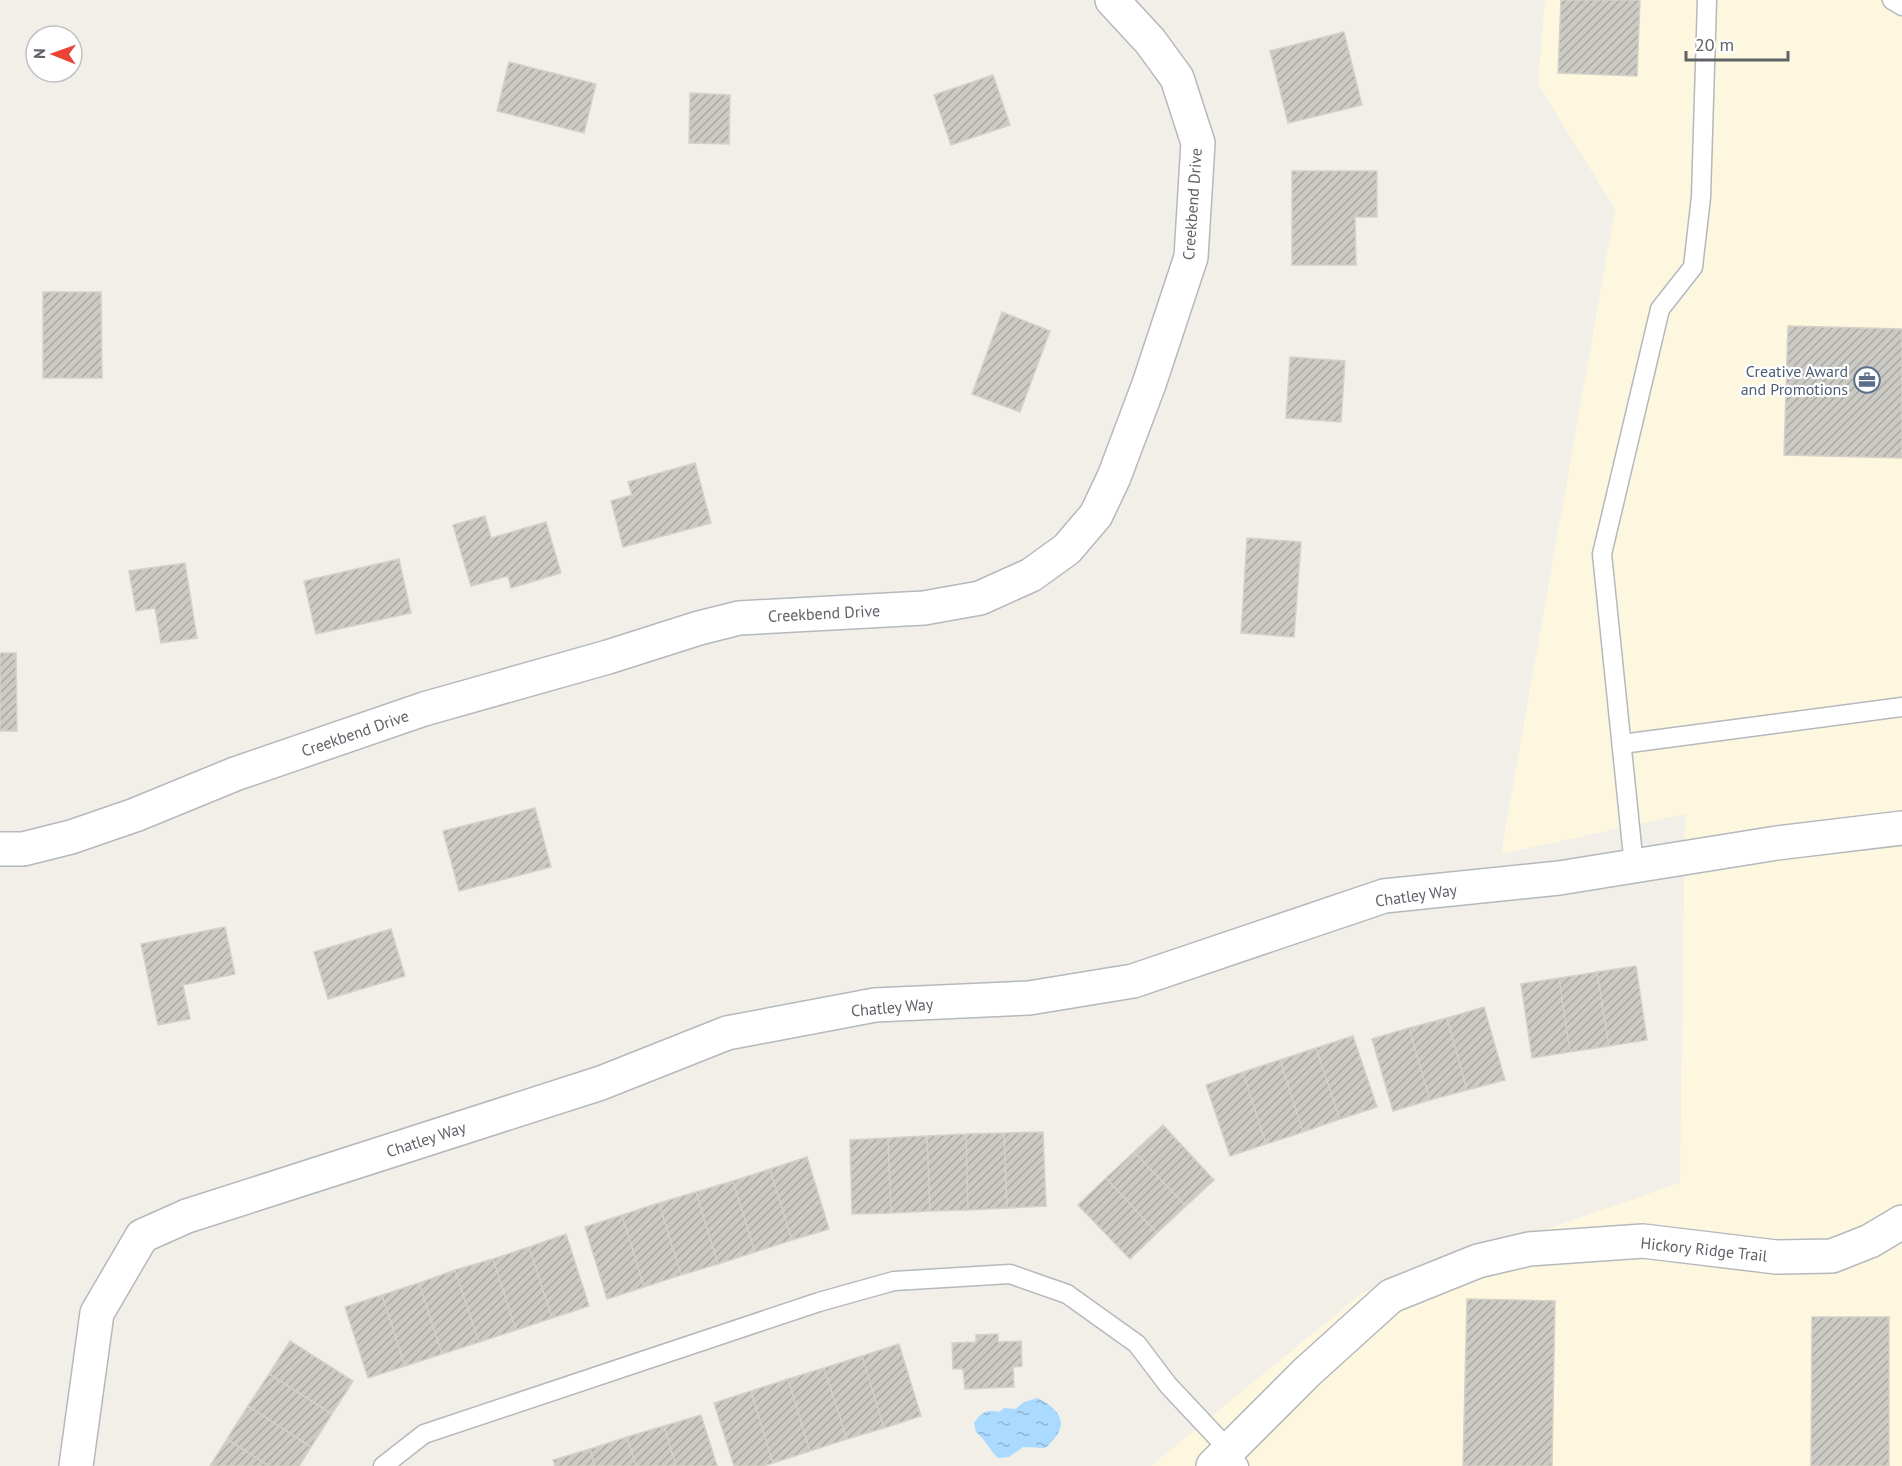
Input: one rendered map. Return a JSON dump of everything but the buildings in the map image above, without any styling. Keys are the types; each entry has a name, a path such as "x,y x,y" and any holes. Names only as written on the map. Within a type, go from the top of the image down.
{"street":[{"name":"Creekbend Drive","path":"0,849 23,849 71,837 135,815 235,774 424,709 608,657 699,628 739,618 924,608 980,598 1031,575 1067,549 1096,516 1114,477 1149,384 1191,257 1198,144 1177,78 1150,41 1112,0"},
{"name":"Chatley Way","path":"76,1466 97,1313 141,1236 187,1216 601,1083 727,1033 875,1005 1029,998 1133,981 1384,896 1559,878 1777,843 1902,828"},
{"name":"Hickory Ridge Trail","path":"1227,1461 1307,1372 1391,1296 1478,1261 1529,1249 1643,1241 1776,1257 1833,1256 1870,1241 1902,1222"}],"lane":[{"path":"1634,866 1602,554 1660,309 1693,267 1701,197 1707,0"},
{"path":"1892,0 1902,6"},
{"path":"1622,744 1902,708"},
{"path":"383,1466 424,1434 819,1302 894,1281 1010,1274 1067,1294 1137,1344 1227,1461"}],"shaded area":[{"path":"1545,0 1902,0 1902,1466 1151,1466 1362,1293 1680,1183 1685,814 1501,854 1615,209 1538,84"}],"water":[{"path":"1038,1398 1058,1414 1061,1427 1058,1433 1045,1448 1023,1447 1009,1457 998,1458 976,1432 974,1423 984,1413 999,1412 1004,1408 1015,1409 1024,1402"}],"place":[{"name":"Creative Award and Promotions","path":"1867,380"}]}
